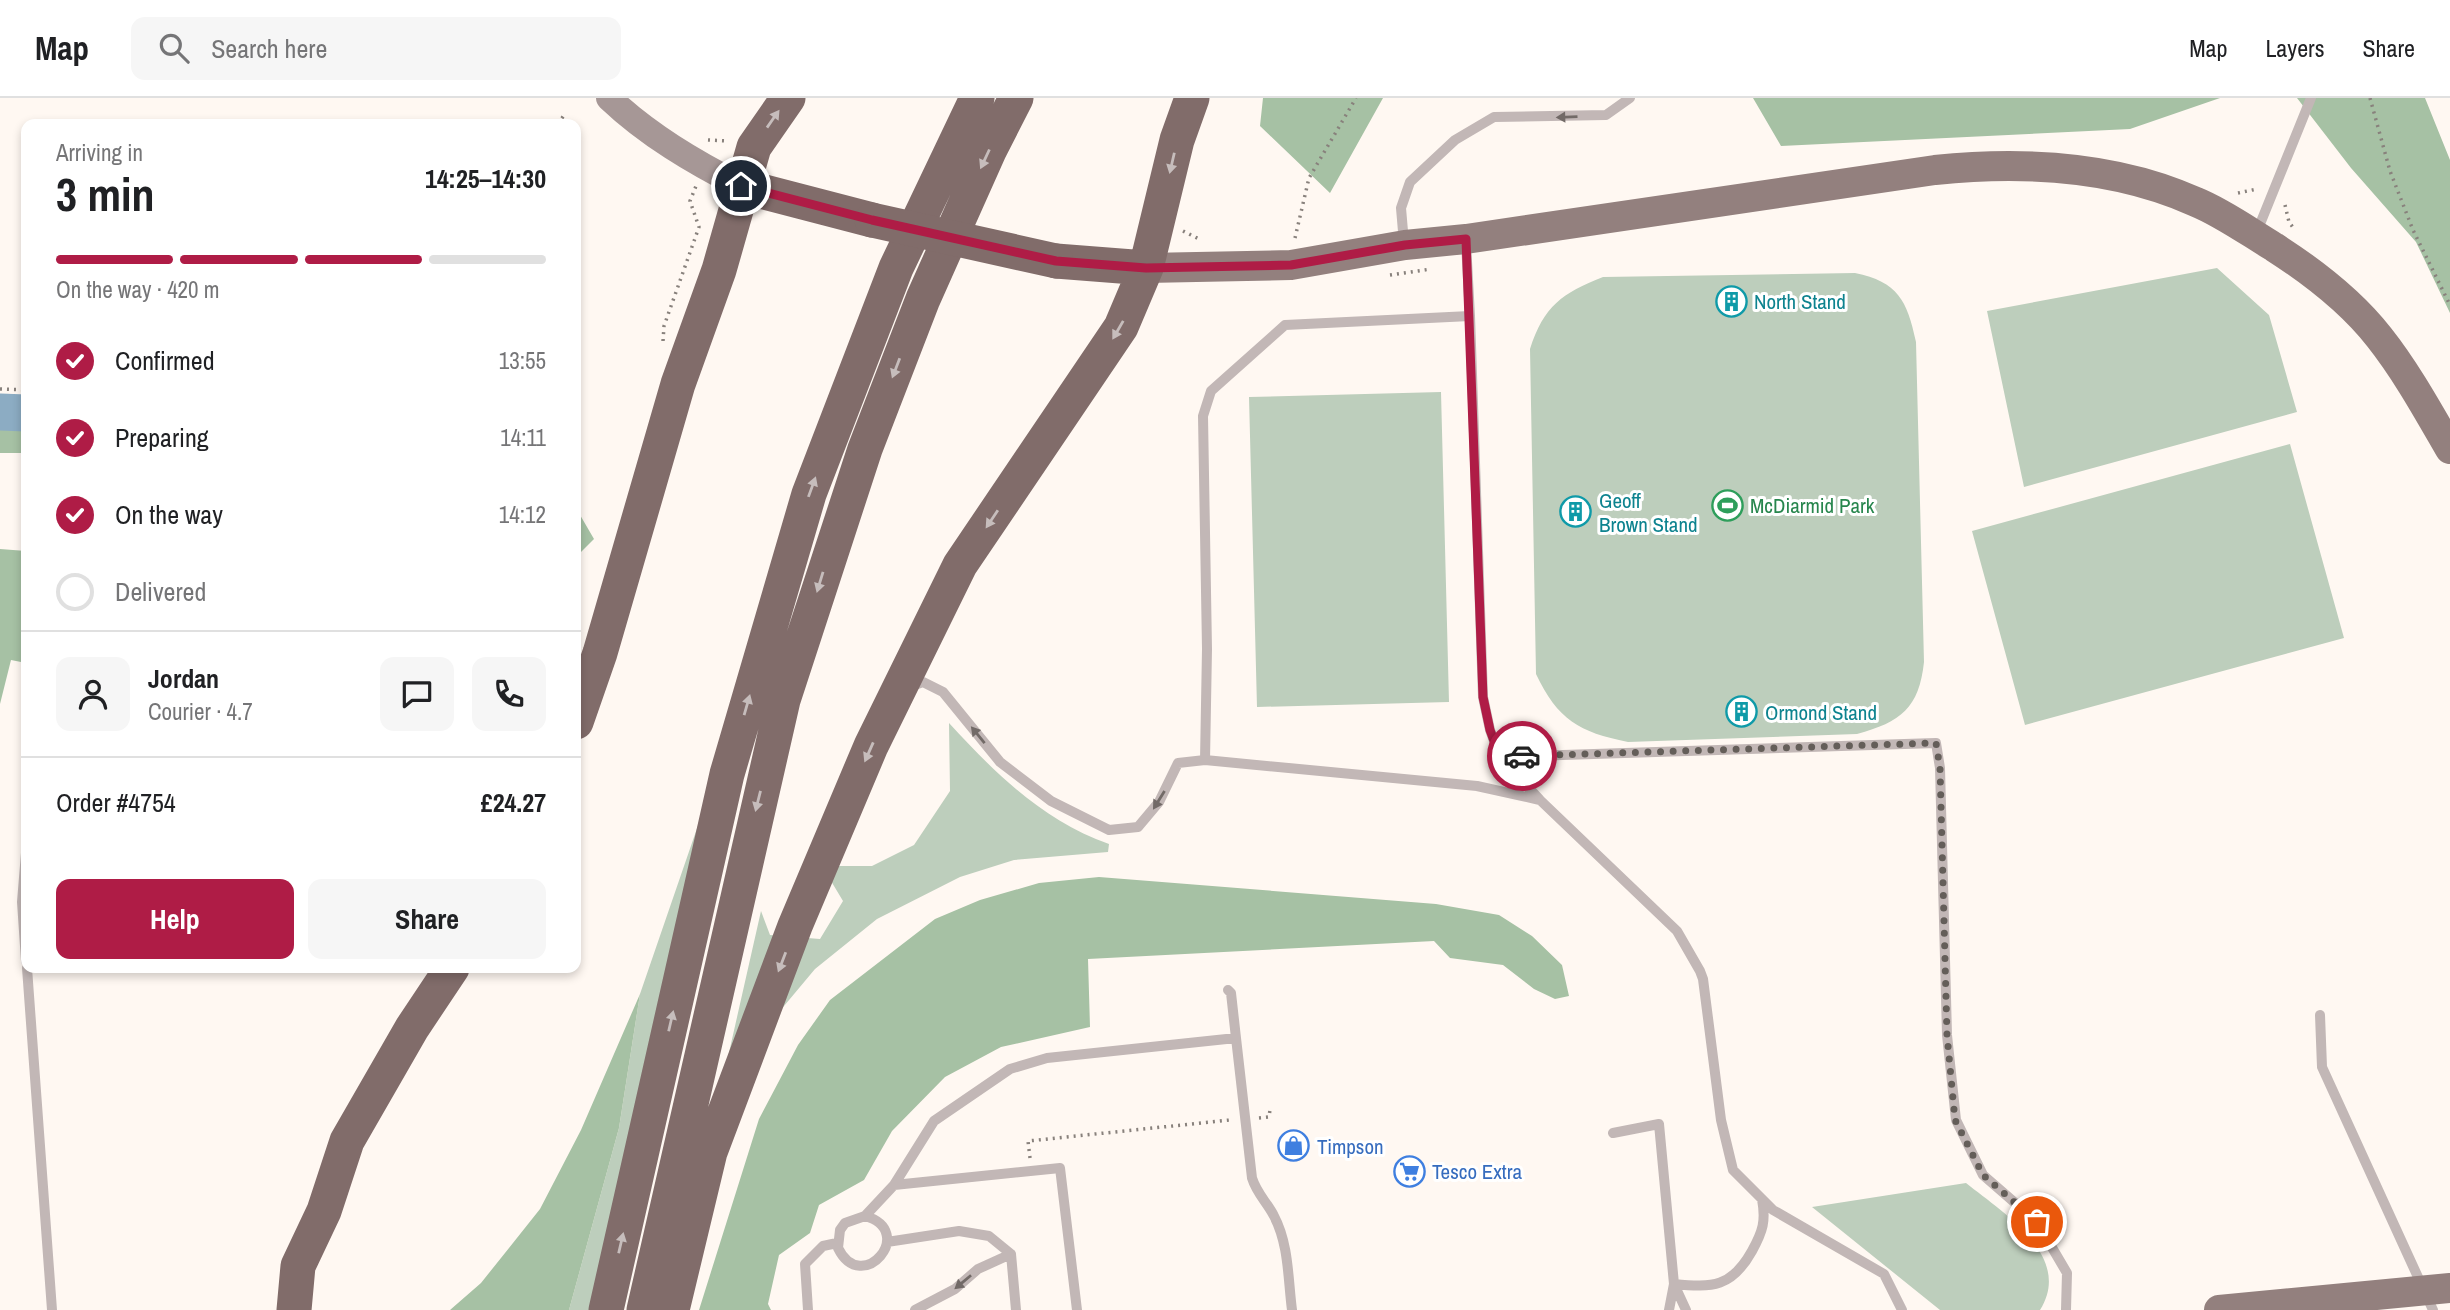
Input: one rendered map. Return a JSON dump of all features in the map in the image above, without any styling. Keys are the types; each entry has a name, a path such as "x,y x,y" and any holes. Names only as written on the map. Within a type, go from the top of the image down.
{"highway":[{"path":"581,708 600,653 678,384 719,270 754,147 788,98"},
{"path":"607,1310 727,774 799,527 837,419 897,268 977,98"},
{"path":"644,1310 783,700 865,449 923,299 989,151 1016,98"},
{"path":"672,1310 710,1152 795,926 871,746 960,565 1121,327 1146,268 1177,140 1192,98"},
{"path":"741,186 872,220 1056,261 1146,268"},
{"path":"310,1303 298,1266 324,1211 347,1142 412,1028 449,973"}],"main road":[{"path":"609,98 629,117 688,158 741,186"},
{"path":"1146,268 1291,265 1405,245 1466,239 1992,164 2041,165 2141,182 2197,202 2304,267 2356,311 2379,336 2450,449"},
{"path":"2219,1310 2436,1297"}],"lane":[{"path":"1405,245 1401,208 1410,182 1455,140 1494,117 1606,115 1630,98"},
{"path":"2255,236 2311,98"},
{"path":"1466,239 1483,697 1490,730 1500,757 1540,800 1677,931 1703,979 1721,1121 1733,1170 1773,1210 1884,1275 1902,1310"},
{"path":"1205,760 1207,649 1203,416 1211,391 1284,325 1470,316"},
{"path":"899,690 923,682 943,692 1000,762 1051,801 1109,830 1138,827 1159,802 1178,763 1205,760 1477,786 1540,800"},
{"path":"1500,757 1936,743 1940,780 1947,1035 1955,1120 1983,1175 2037,1222 2067,1273 2066,1310"},
{"path":"27,973 52,1310"},
{"path":"1228,990 1231,993 1252,1178 1257,1194 1274,1216 1283,1242 1292,1310"},
{"path":"2320,1015 2322,1067 2436,1297"},
{"path":"865,1216 878,1221 885,1231 887,1242 882,1256 875,1262 862,1266 850,1263 842,1255 837,1243 845,1223 865,1216 894,1185 934,1121 1010,1069 1047,1058 1236,1038"},
{"path":"1613,1133 1659,1124 1674,1284 1668,1310"},
{"path":"894,1185 1060,1168 1077,1310"},
{"path":"1674,1284 1703,1287 1719,1284 1737,1275 1766,1224 1762,1199"},
{"path":"887,1242 959,1231 989,1236 1011,1254 1016,1310"},
{"path":"808,1310 805,1264 823,1246 837,1243"},
{"path":"915,1310 955,1289 978,1269 1011,1254"},
{"path":"1674,1284 1686,1310"}],"path":[{"path":"1294,240 1309,178 1356,98"},
{"path":"2370,98 2389,171 2413,230 2450,305"},
{"path":"561,119 564,115"},
{"path":"0,388 21,390"},
{"path":"1031,1171 1028,1142 1269,1117 1270,1110"}],"green space":[{"path":"1263,98 1383,98 1330,193 1260,126"},
{"path":"1753,98 2220,98 2130,129 1781,146"},
{"path":"2297,98 2425,98 2450,160 2450,313 2416,242 2351,168"},
{"path":"2217,268 2269,315 2297,412 2024,487 1987,311"},
{"name":"McDiarmid Park","path":"1855,273 1881,282 1898,295 1909,315 1916,342 1924,662 1918,691 1912,702 1896,718 1857,734 1628,742 1596,734 1572,722 1553,703 1536,674 1530,349 1548,312 1566,295 1603,277"},
{"path":"1441,392 1449,702 1257,707 1249,397"},
{"path":"0,395 21,396 21,453 0,453"},
{"path":"2290,444 2344,638 2025,725 1972,531"},
{"path":"581,517 594,539 581,552"},
{"path":"0,549 21,551 21,662 11,660 0,704"},
{"path":"737,712 599,1310 569,1310 619,1128 640,994"},
{"path":"949,723 1021,794 1063,822 1109,844 1108,852 1014,860 960,877 877,919 815,969 774,1018 681,1265 761,911 770,935 820,939 843,901 822,866 872,866 914,845 950,791"},
{"path":"1099,877 1436,904 1499,915 1532,936 1562,965 1569,996 1555,999 1534,989 1503,965 1450,958 1434,941 1088,959 1090,1027 1001,1047 945,1077 892,1131 864,1180 819,1205 810,1233 779,1255 768,1304 771,1310 699,1310 759,1119 798,1045 830,1000 935,919 980,900 1039,883"},
{"path":"640,994 619,1128 569,1310 450,1310 481,1283 540,1209 581,1130"},
{"path":"1966,1183 2014,1222 2041,1254 2048,1271 2048,1290 2040,1310 1940,1310 1812,1207"}],"waterway":[{"path":"0,412 21,413"}],"way so far":[{"path":"1522,756 1936,743 1940,768 1947,1035 1955,1120 1983,1175 2037,1222"}],"place":[{"name":"North Stand","path":"1731,301"},
{"name":"McDiarmid Park","path":"1727,505"},
{"name":"Geoff Brown Stand","path":"1576,512"},
{"name":"Ormond Stand","path":"1742,712"},
{"name":"Timpson","path":"1294,1146"},
{"name":"Tesco Extra","path":"1409,1171"}],"route":[{"path":"741,186 872,220 1056,261 1146,268 1291,265 1405,245 1466,239 1483,697 1490,730 1500,757 1522,756"}]}
